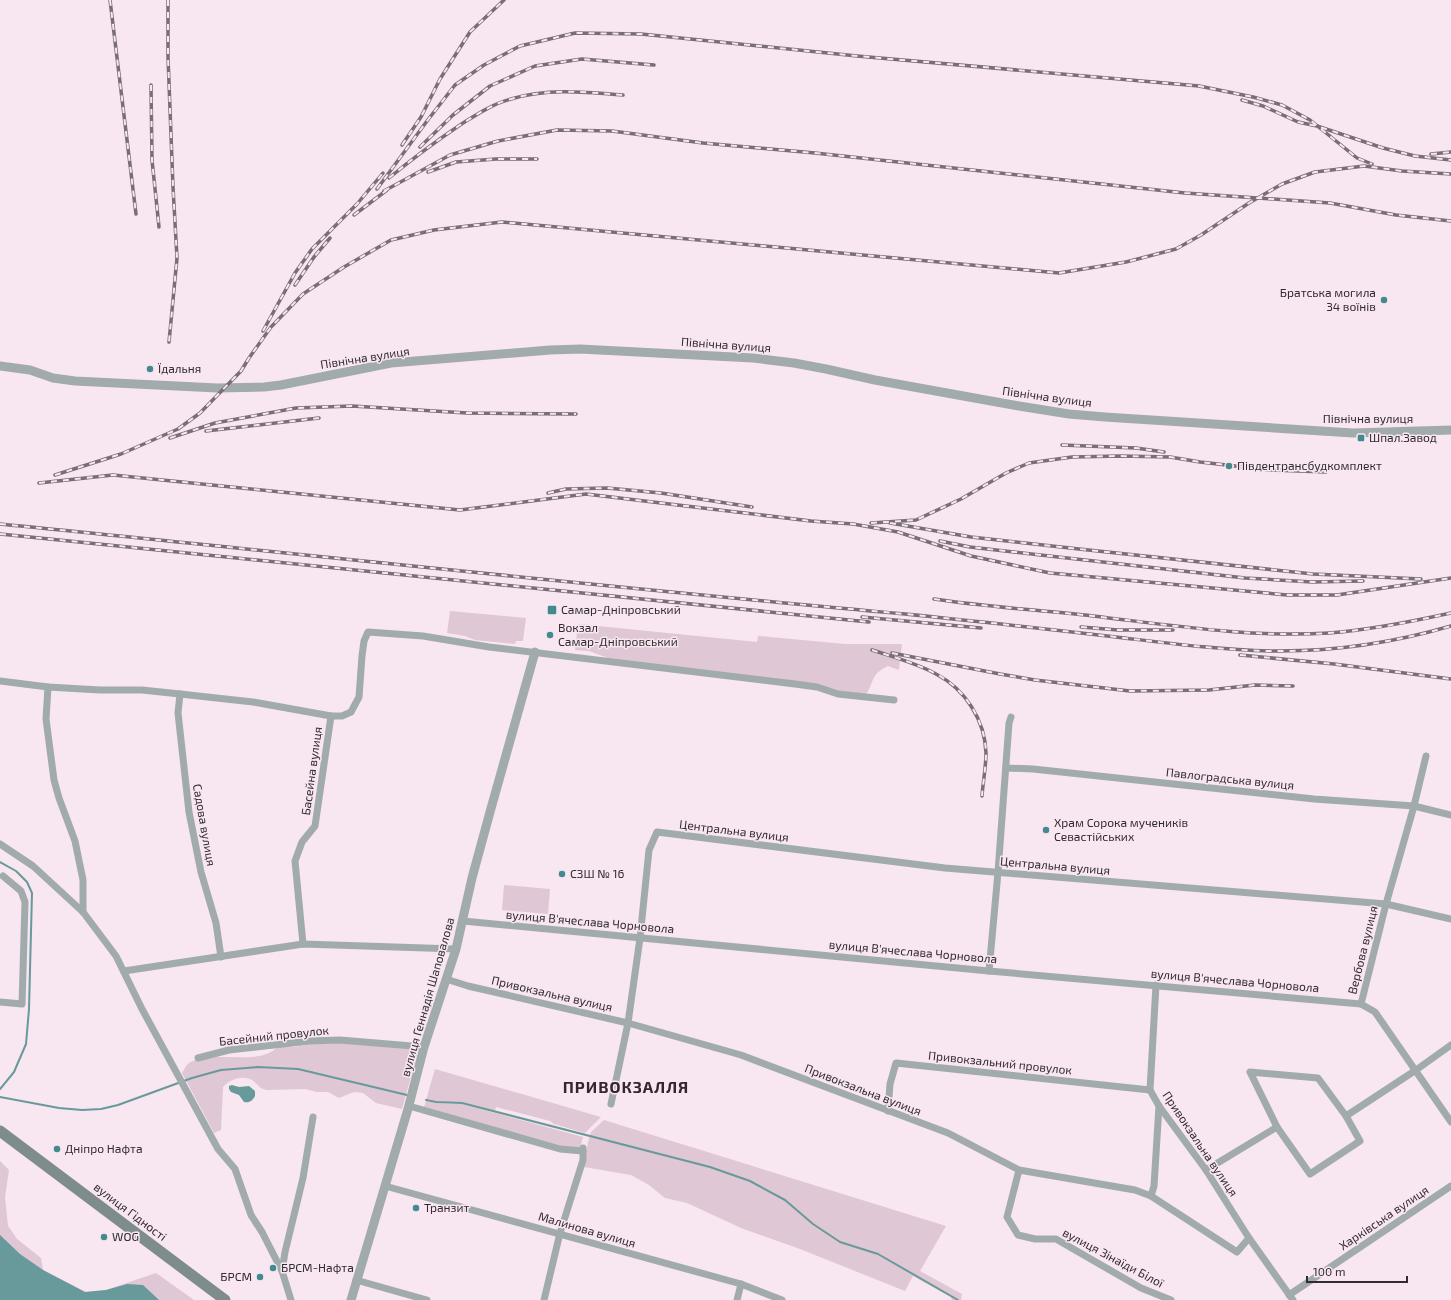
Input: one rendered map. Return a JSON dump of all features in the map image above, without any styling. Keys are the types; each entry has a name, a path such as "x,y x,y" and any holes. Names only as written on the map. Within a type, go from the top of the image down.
{"main road":[{"name":"вулиця Гідності","path":"0,1131 225,1300"}],"street":[{"name":"Північна вулиця","path":"0,366 25,368 53,378 75,381 217,388 247,388 282,385 392,364 550,350 580,349 753,358 794,363 875,380 1069,414 1353,433 1451,430"},
{"path":"0,681 48,687 100,690 142,690 253,702 331,716 342,716 351,712 358,697 364,641 368,632 423,636 489,647 795,684 838,694 894,700"},
{"name":"вулиця Геннадія Шаповалова","path":"351,1300 408,1108 424,1047 456,949 488,819 535,652"},
{"path":"48,687 46,719 54,780 75,841 83,880 83,912"},
{"name":"Садова вулиця","path":"180,694 178,713 189,812 200,872 216,923 221,957"},
{"name":"Басейна вулиця","path":"303,944 295,862 302,842 315,826 331,716"},
{"path":"989,971 1009,724 1011,717"},
{"name":"Вербова вулиця","path":"1426,756 1361,1004 1375,1012 1451,1122"},
{"name":"Павлоградська вулиця","path":"1006,768 1033,769 1314,799 1414,806 1451,815"},
{"name":"Центральна вулиця","path":"640,938 649,850 657,832 945,868 1386,904 1451,919"},
{"path":"0,844 33,866 83,912 116,956 142,1009 218,1149 235,1169 251,1215 262,1232 282,1272 291,1300"},
{"path":"0,1002 22,1004 25,902 21,891 3,876"},
{"name":"вулиця В'ячеслава Чорновола","path":"462,921 989,971 1361,1004"},
{"path":"611,1104 628,1023 640,938"},
{"path":"124,971 303,944 456,949"},
{"name":"Привокзальна вулиця","path":"446,979 468,986 628,1023 741,1055 948,1133 1019,1170 1135,1190 1151,1196 1237,1252 1249,1238"},
{"name":"Привокзальна вулиця","path":"1156,985 1150,1090 1159,1106 1206,1170 1249,1238 1291,1297"},
{"name":"Басейний провулок","path":"198,1058 229,1050 310,1041 340,1040 424,1047"},
{"path":"1346,1116 1451,1045"},
{"name":"Привокзальний провулок","path":"888,1111 890,1084 896,1063 1150,1090"},
{"path":"1250,1072 1318,1078 1346,1116 1360,1142 1310,1174 1278,1127 1250,1072"},
{"path":"1151,1196 1154,1186 1159,1106"},
{"path":"408,1108 560,1149 583,1150 583,1160 560,1233 544,1300"},
{"path":"282,1272 285,1252 303,1178 313,1116"},
{"path":"1206,1170 1278,1127"},
{"name":"вулиця Зінаїди Білої","path":"1019,1170 1007,1217 1018,1234 1035,1239 1056,1238 1141,1288 1171,1300"},
{"name":"Малинова вулиця","path":"384,1186 560,1233 741,1284 782,1300"},
{"name":"Харківська вулиця","path":"1291,1297 1451,1186"},
{"path":"356,1280 427,1300"},
{"path":"736,1300 741,1284"}],"shaded area":[{"path":"450,611 526,618 523,641 516,641 515,644 475,640 465,636 447,633"},
{"path":"578,624 757,642 758,636 845,644 902,644 899,670 888,666 881,670 875,676 866,694 845,692 786,681 608,658 589,651 575,650"},
{"path":"504,885 550,889 548,914 502,910"},
{"path":"320,1043 346,1043 416,1050 417,1055 402,1109 376,1103 363,1093 354,1092 339,1098 328,1092 317,1092 305,1089 267,1090 260,1087 252,1080 241,1078 229,1082 223,1087 221,1130 214,1133 182,1073 189,1063 199,1059 210,1057 259,1056 269,1053 277,1047 294,1047"},
{"path":"435,1069 601,1117 585,1133 554,1124 550,1121 496,1107 495,1111 462,1103 426,1100"},
{"path":"426,1101 462,1104 583,1137 580,1148 563,1147 424,1107"},
{"path":"604,1120 946,1226 920,1271 962,1294 961,1300 952,1300 951,1297 913,1276 905,1291 800,1249 741,1228 687,1203 665,1198 649,1185 631,1175 584,1167 591,1132"},
{"path":"0,1161 9,1170 5,1197 8,1226 17,1239 41,1258 43,1270 86,1292 106,1290 156,1273 194,1300 0,1300"}],"water":[{"path":"232,1085 239,1087 249,1086 255,1091 255,1096 251,1101 244,1102 239,1095 231,1092 229,1086"},
{"path":"0,1235 20,1254 43,1270 85,1292 106,1290 127,1284 143,1285 159,1300 0,1300"}],"waterway":[{"path":"0,862 16,871 27,882 32,893 29,1009 26,1044 14,1072 0,1089"},
{"path":"0,1097 59,1108 82,1110 101,1109 118,1105 192,1078 221,1070 258,1067 298,1069 407,1095"},
{"path":"426,1100 462,1103 710,1167 750,1181 785,1200 813,1224 840,1242 878,1254 958,1300"}],"railway":[{"path":"110,0 136,214"},
{"path":"168,0 168,57 177,258 169,342"},
{"path":"402,145 421,117 440,79 470,32 504,0"},
{"path":"377,189 455,85 484,65 520,46 575,33 641,34 857,56 1199,86 1253,97 1282,105 1310,120 1357,158 1372,164"},
{"path":"420,147 453,115 490,86 535,66 582,59 654,65"},
{"path":"151,85 152,160 159,227"},
{"path":"389,178 460,125 484,110 504,101 539,93 553,92 623,95"},
{"path":"1242,100 1263,106 1298,122 1317,126 1383,148 1415,156 1451,160"},
{"path":"384,191 450,155 498,141 557,130 612,131 703,143 815,153 1185,193 1330,203 1396,215 1451,221"},
{"path":"1431,154 1451,152"},
{"path":"428,172 456,162 496,159 537,159"},
{"path":"55,475 121,454 178,429 200,413 241,371 271,327 303,294 344,267 391,240 434,230 502,222 1059,273 1126,262 1176,249 1282,184 1315,172 1364,166 1402,171 1451,174"},
{"path":"263,331 295,273 312,249 357,204 383,173"},
{"path":"354,215 387,190"},
{"path":"295,285 314,257 330,238"},
{"path":"170,438 215,423 296,408 352,406 467,413 576,414"},
{"path":"206,431 319,418"},
{"path":"1062,445 1136,448 1164,452"},
{"path":"871,523 916,520 961,499 1006,473 1029,463 1072,457 1170,457 1270,470 1326,472"},
{"path":"39,483 113,475 460,510 586,494 811,521 853,524 898,532 971,556 1050,573 1287,595 1337,595 1451,578"},
{"path":"548,493 566,489 607,488 661,493 752,507"},
{"path":"890,523 971,537 1313,574 1421,579"},
{"path":"0,524 566,582 932,617 1232,649 1293,651 1338,648 1384,642 1451,626"},
{"path":"0,534 869,622"},
{"path":"940,541 970,547 1245,578 1312,582 1363,581"},
{"path":"934,599 1181,627 1270,634 1344,632 1420,620 1451,613"},
{"path":"862,617 981,628"},
{"path":"1081,627 1118,630 1173,630"},
{"path":"872,650 904,660 936,674 956,688 972,707 982,729 985,741 986,758 982,796"},
{"path":"892,653 1035,680 1130,691 1209,690 1255,685 1293,686"},
{"path":"1240,655 1334,664 1451,679"}],"place":[{"name":"Братська могила 34 воїнів","path":"1384,300"},
{"name":"Їдальня","path":"150,369"},
{"name":"Шпал.Завод","path":"1361,438"},
{"name":"Південтрансбудкомплект","path":"1229,466"},
{"name":"Самар-Дніпровський","path":"552,610"},
{"name":"Вокзал Самар-Дніпровський","path":"550,635"},
{"name":"Храм Сорока мучеників Севастійських","path":"1046,830"},
{"name":"СЗШ № 16","path":"562,874"},
{"name":"Дніпро Нафта","path":"57,1149"},
{"name":"Транзит","path":"416,1208"},
{"name":"WOG","path":"104,1237"},
{"name":"БРСМ-Нафта","path":"273,1268"},
{"name":"БРСМ","path":"260,1277"}],"district":[{"name":"ПРИВОКЗАЛЛЯ","path":"626,1087"}]}
